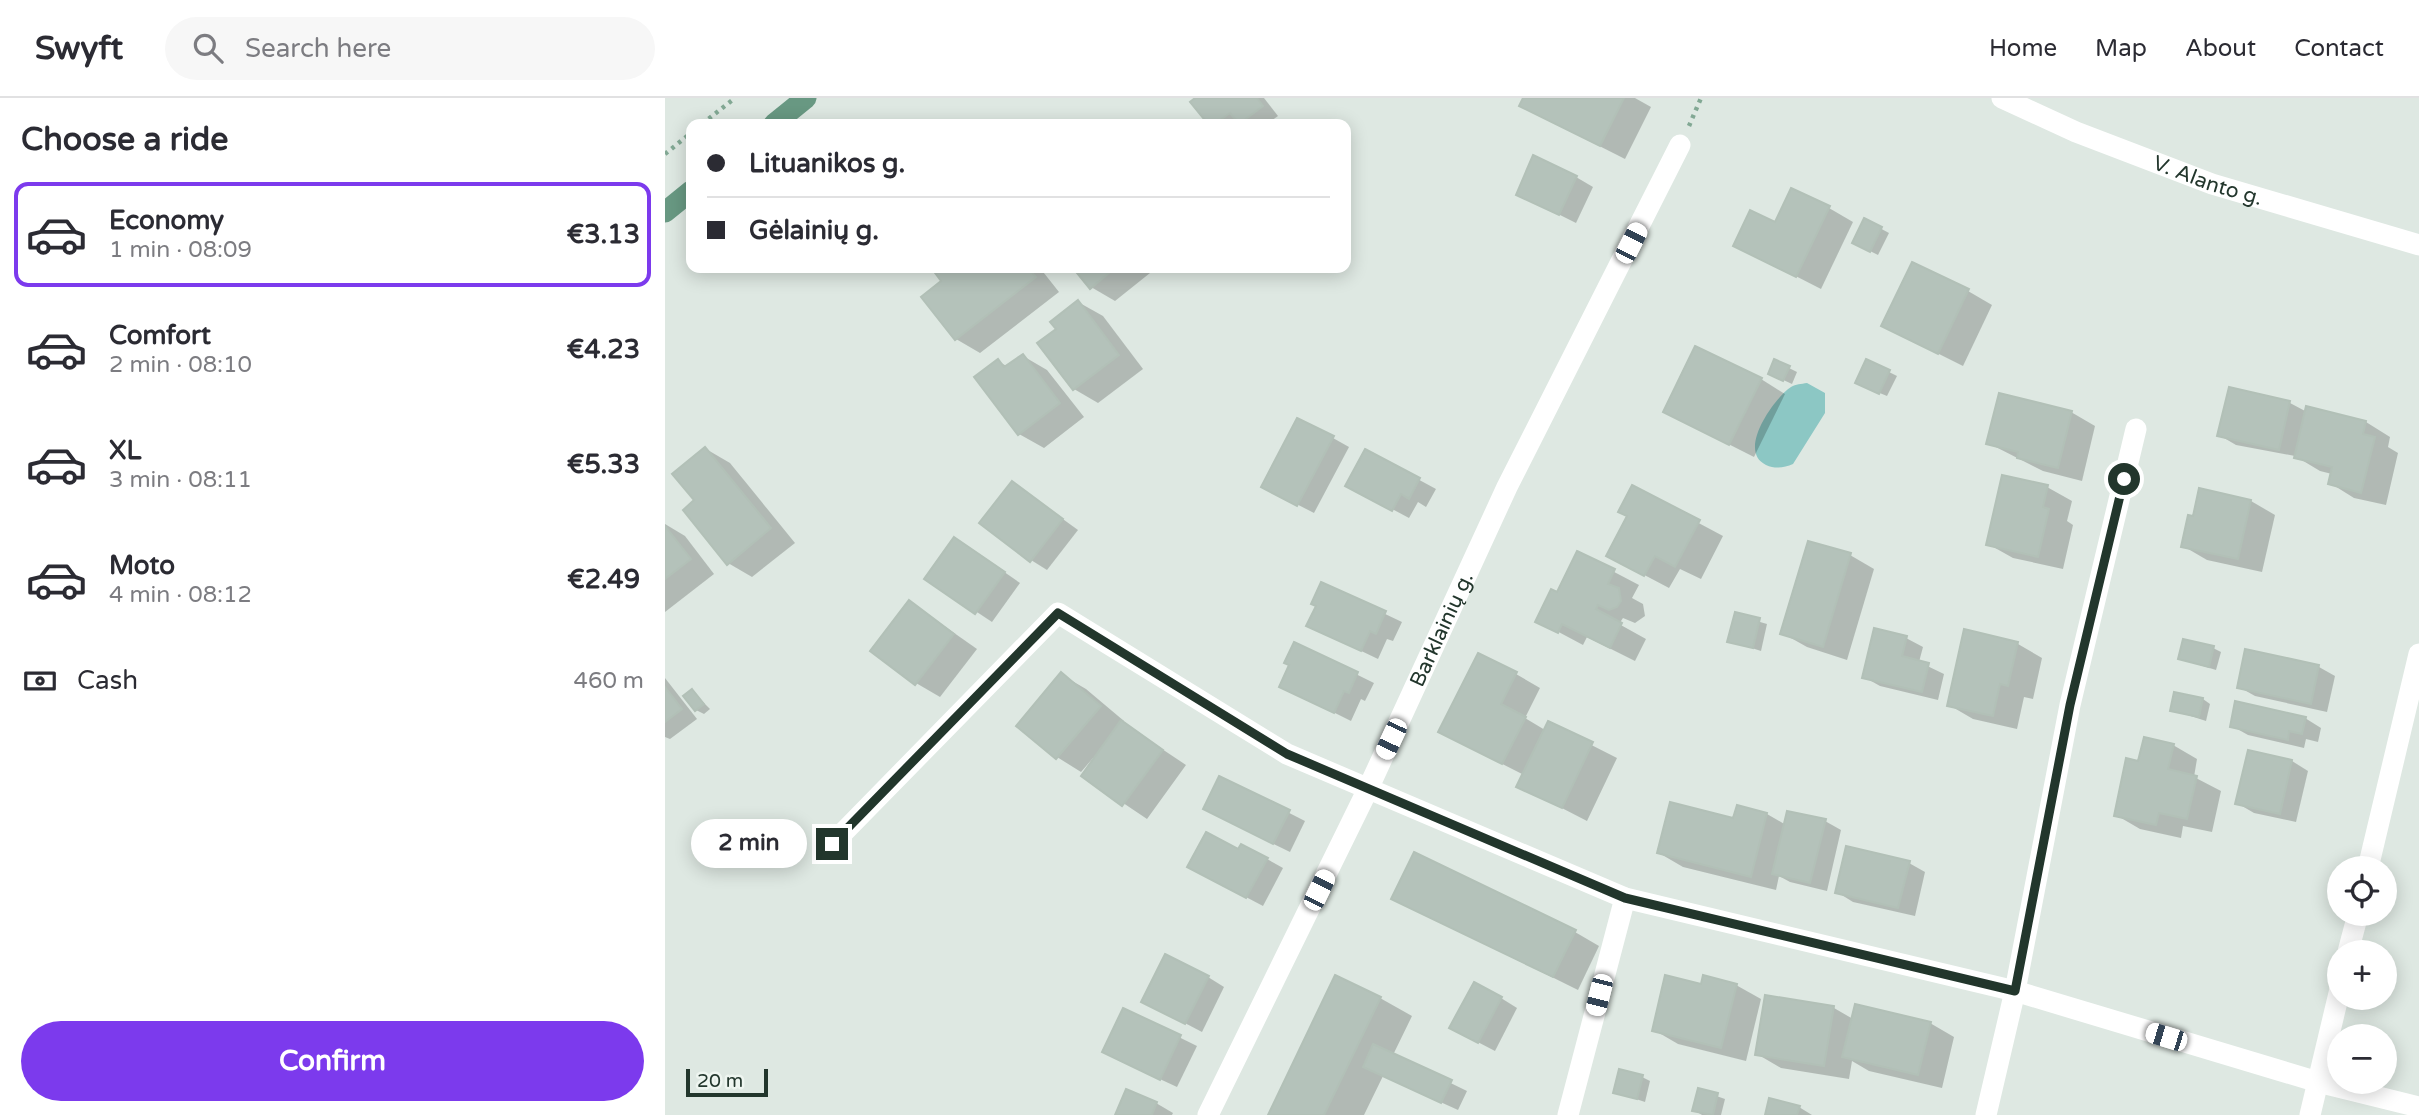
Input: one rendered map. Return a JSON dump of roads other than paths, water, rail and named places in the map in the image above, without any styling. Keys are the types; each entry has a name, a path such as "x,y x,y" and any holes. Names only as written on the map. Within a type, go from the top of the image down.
{"main road":[{"path":"779,119 806,98"},
{"path":"665,212 686,195"}],"street":[{"name":"V. Alanto g.","path":"2002,98 2076,132 2212,184 2419,245"},
{"name":"Barklainių g.","path":"1208,1115 1368,789 1507,487 1680,145"},
{"path":"1986,1115 2015,991 2070,705 2136,429"},
{"path":"832,844 1058,613 1287,754 1625,898 2015,991 2318,1082 2419,1107"},
{"path":"2371,856 2419,654"},
{"path":"1568,1115 1625,898"},
{"path":"2310,1115 2335,1010"}],"water":[{"path":"1807,383 1825,393 1825,413 1793,464 1779,468 1766,465 1758,458 1755,448 1761,424 1784,393 1793,386"}]}
